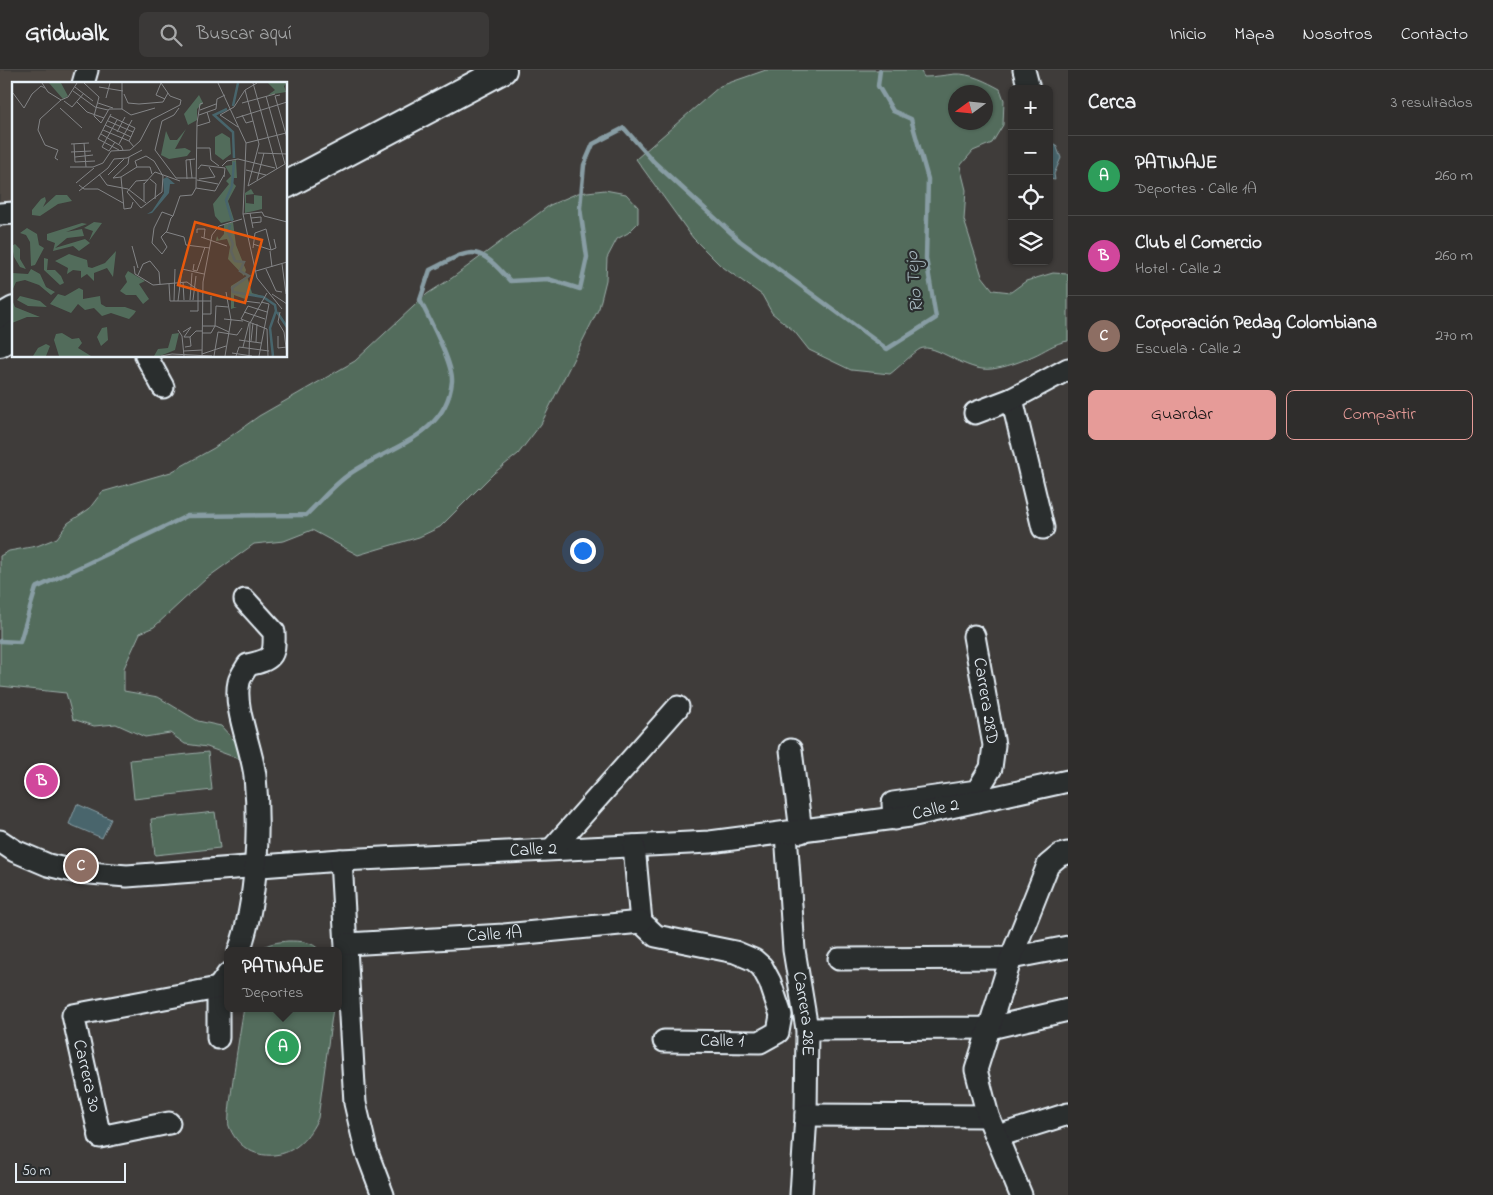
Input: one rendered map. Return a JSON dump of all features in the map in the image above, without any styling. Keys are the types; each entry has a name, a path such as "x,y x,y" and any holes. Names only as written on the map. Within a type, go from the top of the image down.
{"main road":[{"path":"288,164 465,70"},
{"path":"288,184 503,70"},
{"path":"0,318 12,311"},
{"path":"0,342 12,336"}],"street":[{"path":"1024,70 1028,85"},
{"path":"147,358 162,387"},
{"path":"975,413 1012,399 1068,370"},
{"path":"1012,399 1043,528"},
{"path":"240,947 256,866 255,776 249,744 240,717 239,682 248,665 267,660 274,651 274,632 245,600"},
{"name":"Carrera 28D","path":"904,812 977,791 991,768 994,745 974,636"},
{"path":"553,848 678,706"},
{"name":"Carrera 28E","path":"791,750 794,950 807,1029 806,1115 801,1195"},
{"name":"Calle 2","path":"0,841 15,851 48,865 77,872 127,876 342,860 553,848 710,842 793,833 1068,780"},
{"path":"634,846 640,922"},
{"path":"1021,1195 998,1136 988,1116 976,1070 1011,958 1048,865 1060,855 1068,853"},
{"path":"342,860 355,1103 366,1150 383,1195"},
{"name":"Calle 1A","path":"347,944 504,935 640,922"},
{"name":"Calle 1","path":"640,922 656,936 735,952 754,960 762,967 770,982 780,1015 778,1032 760,1042 664,1041"},
{"path":"839,959 1011,958 1068,947"},
{"path":"218,1038 223,981"},
{"name":"Carrera 30","path":"170,1122 100,1137 73,1015 223,981"},
{"path":"807,1029 990,1028 1068,1010"},
{"path":"998,1136 1068,1114"},
{"path":"806,1115 988,1116"}],"shaded area":[{"path":"0,70 92,70 89,82 12,82 12,220 0,222"}],"green space":[{"path":"766,70 920,70 924,77 961,74 984,81 992,85 948,85 948,130 993,130 993,86 1000,89 1004,100 1003,125 992,143 973,151 960,166 966,190 964,220 982,276 993,290 1011,292 1026,281 1053,273 1068,274 1068,341 1054,345 1018,362 992,369 972,367 926,348 914,353 890,374 851,370 809,350 794,331 772,313 762,295 720,265 693,238 636,159 720,86"},
{"path":"605,190 626,194 638,207 638,223 628,233 617,239 607,258 606,280 599,308 541,424 518,454 494,473 440,527 419,537 358,555 312,530 284,541 254,544 207,578 154,627 140,633 124,668 124,691 158,697 198,721 221,726 244,751 242,760 207,747 185,744 170,733 145,737 116,724 94,726 73,719 66,693 0,686 0,556 9,551 37,546 57,538 68,523 89,509 102,492 171,472 214,448 259,416 355,361 427,294 452,278 550,205 578,193"},
{"path":"208,752 212,790 134,799 130,760"},
{"path":"215,812 220,848 155,855 151,819"},
{"path":"277,942 310,943 316,947 264,947"},
{"path":"243,1012 332,1012 318,1118 306,1138 289,1151 274,1155 252,1152 241,1144 232,1133 229,1120"}],"water":[{"path":"1053,144 1056,145 1061,158 1054,174 1055,180 1053,180"},
{"path":"77,804 111,819 102,838 69,824"}],"waterway":[{"name":"Rio Tejo","path":"0,641 20,642 36,588 187,516 306,515 345,477 414,438 428,427 439,415 448,400 452,381 449,363 420,300 430,270 455,257 473,253 489,260 510,281 548,279 580,289 587,257 580,208 584,165 593,144 624,128 654,162 740,241 887,349 936,318 926,258 928,179 911,119 893,111 878,86 880,70"}],"place":[{"name":"Club el Comercio","path":"42,781"},
{"name":"Corporación Pedag Colombiana","path":"81,866"},
{"name":"PATINAJE","path":"283,1047"}]}
